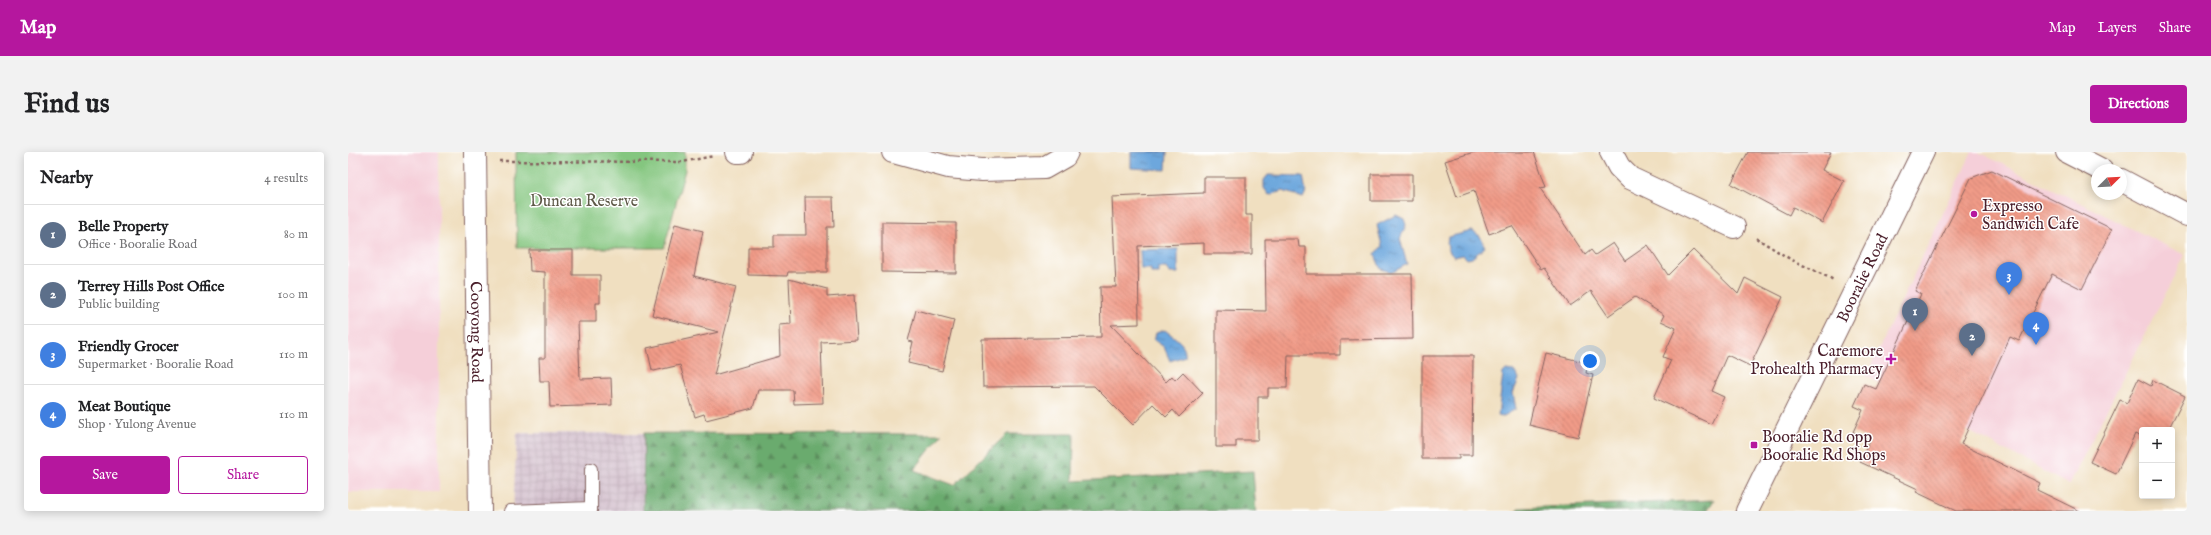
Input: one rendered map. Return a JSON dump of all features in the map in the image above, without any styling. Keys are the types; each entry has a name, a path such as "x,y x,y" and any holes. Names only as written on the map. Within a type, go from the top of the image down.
{"street":[{"path":"736,152 741,152"},
{"path":"893,152 948,167 982,170 1044,168 1065,156 1067,152"},
{"path":"1611,152 1619,167 1630,178 1734,227"},
{"name":"Booralie Road","path":"1746,511 1923,152"},
{"path":"2067,152 2091,164"},
{"name":"Cooyong Road","path":"475,156 480,511"},
{"path":"2127,183 2187,215"}],"lane":[{"path":"510,511 591,509 591,469"}],"path":[{"path":"475,156 682,162 736,152"},
{"path":"1734,227 1790,259 1825,275"}],"shaded area":[{"path":"348,152 439,152 439,492 348,492"},
{"path":"1972,152 1978,152 2185,255 2069,485 1866,376"},
{"path":"517,433 644,433 643,511 513,511"}],"green space":[{"name":"Duncan Reserve","path":"516,152 685,152 685,170 664,248 517,248"},
{"path":"644,433 942,434 914,470 954,485 1007,434 1074,434 1073,481 1253,471 1256,511 643,511"},
{"path":"1714,500 1707,511 1518,511 1518,508"}],"water":[{"path":"1131,152 1167,152 1166,170 1131,168"},
{"path":"1268,175 1303,176 1306,192 1303,198 1283,191 1269,195 1264,188 1264,180"},
{"path":"1396,215 1404,219 1406,225 1400,239 1407,264 1393,272 1381,269 1375,255 1382,246 1377,225"},
{"path":"1472,231 1480,236 1485,247 1472,258 1467,259 1463,255 1454,257 1448,248 1448,237"},
{"path":"1178,249 1178,273 1170,273 1167,268 1159,268 1159,273 1151,273 1151,269 1141,269 1140,250"},
{"path":"1165,330 1182,344 1185,351 1185,356 1170,361 1164,347 1154,340 1156,333"},
{"path":"1506,370 1514,371 1519,379 1513,393 1516,409 1502,417 1498,416 1503,373"}],"building":[{"path":"1474,152 1534,152 1546,187 1540,188 1585,255 1591,250 1595,255 1613,243 1625,261 1648,245 1668,275 1693,250 1738,294 1745,278 1783,297 1750,366 1727,355 1711,391 1724,397 1711,424 1654,398 1671,360 1663,357 1676,328 1661,321 1664,315 1635,297 1608,316 1591,291 1570,306 1544,268 1541,270 1512,226 1489,234 1474,191 1457,197 1445,161"},
{"path":"1748,152 1831,152 1822,170 1844,181 1822,223 1793,207 1789,215 1731,184"},
{"path":"1992,170 2112,229 2082,289 2052,274 2019,341 2010,337 1961,444 2040,483 2037,490 2080,511 1956,511 1916,492 1918,489 1860,462 1870,440 1853,432 1863,410 1854,406 1864,384 1876,389 1921,294 1915,291 1971,178"},
{"path":"1371,174 1412,174 1412,201 1371,201"},
{"path":"1204,177 1246,177 1246,215 1252,215 1252,254 1204,254 1204,243 1138,246 1139,324 1111,325 1166,382 1172,376 1175,380 1183,372 1203,393 1179,417 1173,410 1166,417 1153,404 1133,425 1094,386 983,387 982,339 1101,337 1100,287 1116,287 1112,197 1204,193"},
{"path":"805,197 833,197 834,227 827,227 827,272 788,272 787,276 748,275 748,247 774,247 774,235 806,235"},
{"path":"882,222 956,223 956,273 882,272"},
{"path":"675,224 703,231 694,276 736,287 714,375 780,356 779,325 791,324 789,279 827,289 827,297 854,295 857,340 821,342 823,403 794,404 793,390 758,390 753,408 706,420 704,414 695,417 680,365 654,371 652,370 647,348 719,332 652,315"},
{"path":"1265,239 1298,239 1299,247 1306,247 1306,274 1412,274 1413,339 1340,340 1340,355 1288,355 1287,388 1268,388 1268,397 1258,397 1258,440 1236,440 1236,447 1216,447 1216,310 1266,311"},
{"path":"529,250 573,250 573,275 600,275 600,303 596,303 596,322 578,322 580,379 611,378 612,405 550,407 549,381 540,381 539,358 545,358 545,272 530,271"},
{"path":"916,310 954,320 942,371 908,363 913,342 908,341"},
{"path":"1546,353 1588,363 1586,373 1593,375 1578,437 1529,425"},
{"path":"1422,356 1473,356 1472,455 1459,455 1459,459 1422,459"},
{"path":"2138,379 2151,386 2153,380 2185,396 2170,427 2139,427 2139,436 2135,434 2116,474 2090,462 2120,400 2127,403"}],"place":[{"name":"Expresso Sandwich Cafe","path":"1974,214"},
{"name":"Friendly Grocer","path":"2009,295"},
{"name":"Belle Property","path":"1915,331"},
{"name":"Meat Boutique","path":"2036,345"},
{"name":"Terrey Hills Post Office","path":"1972,356"},
{"name":"Caremore Prohealth Pharmacy","path":"1891,359"},
{"name":"Booralie Rd opp Booralie Rd Shops","path":"1754,445"}]}
